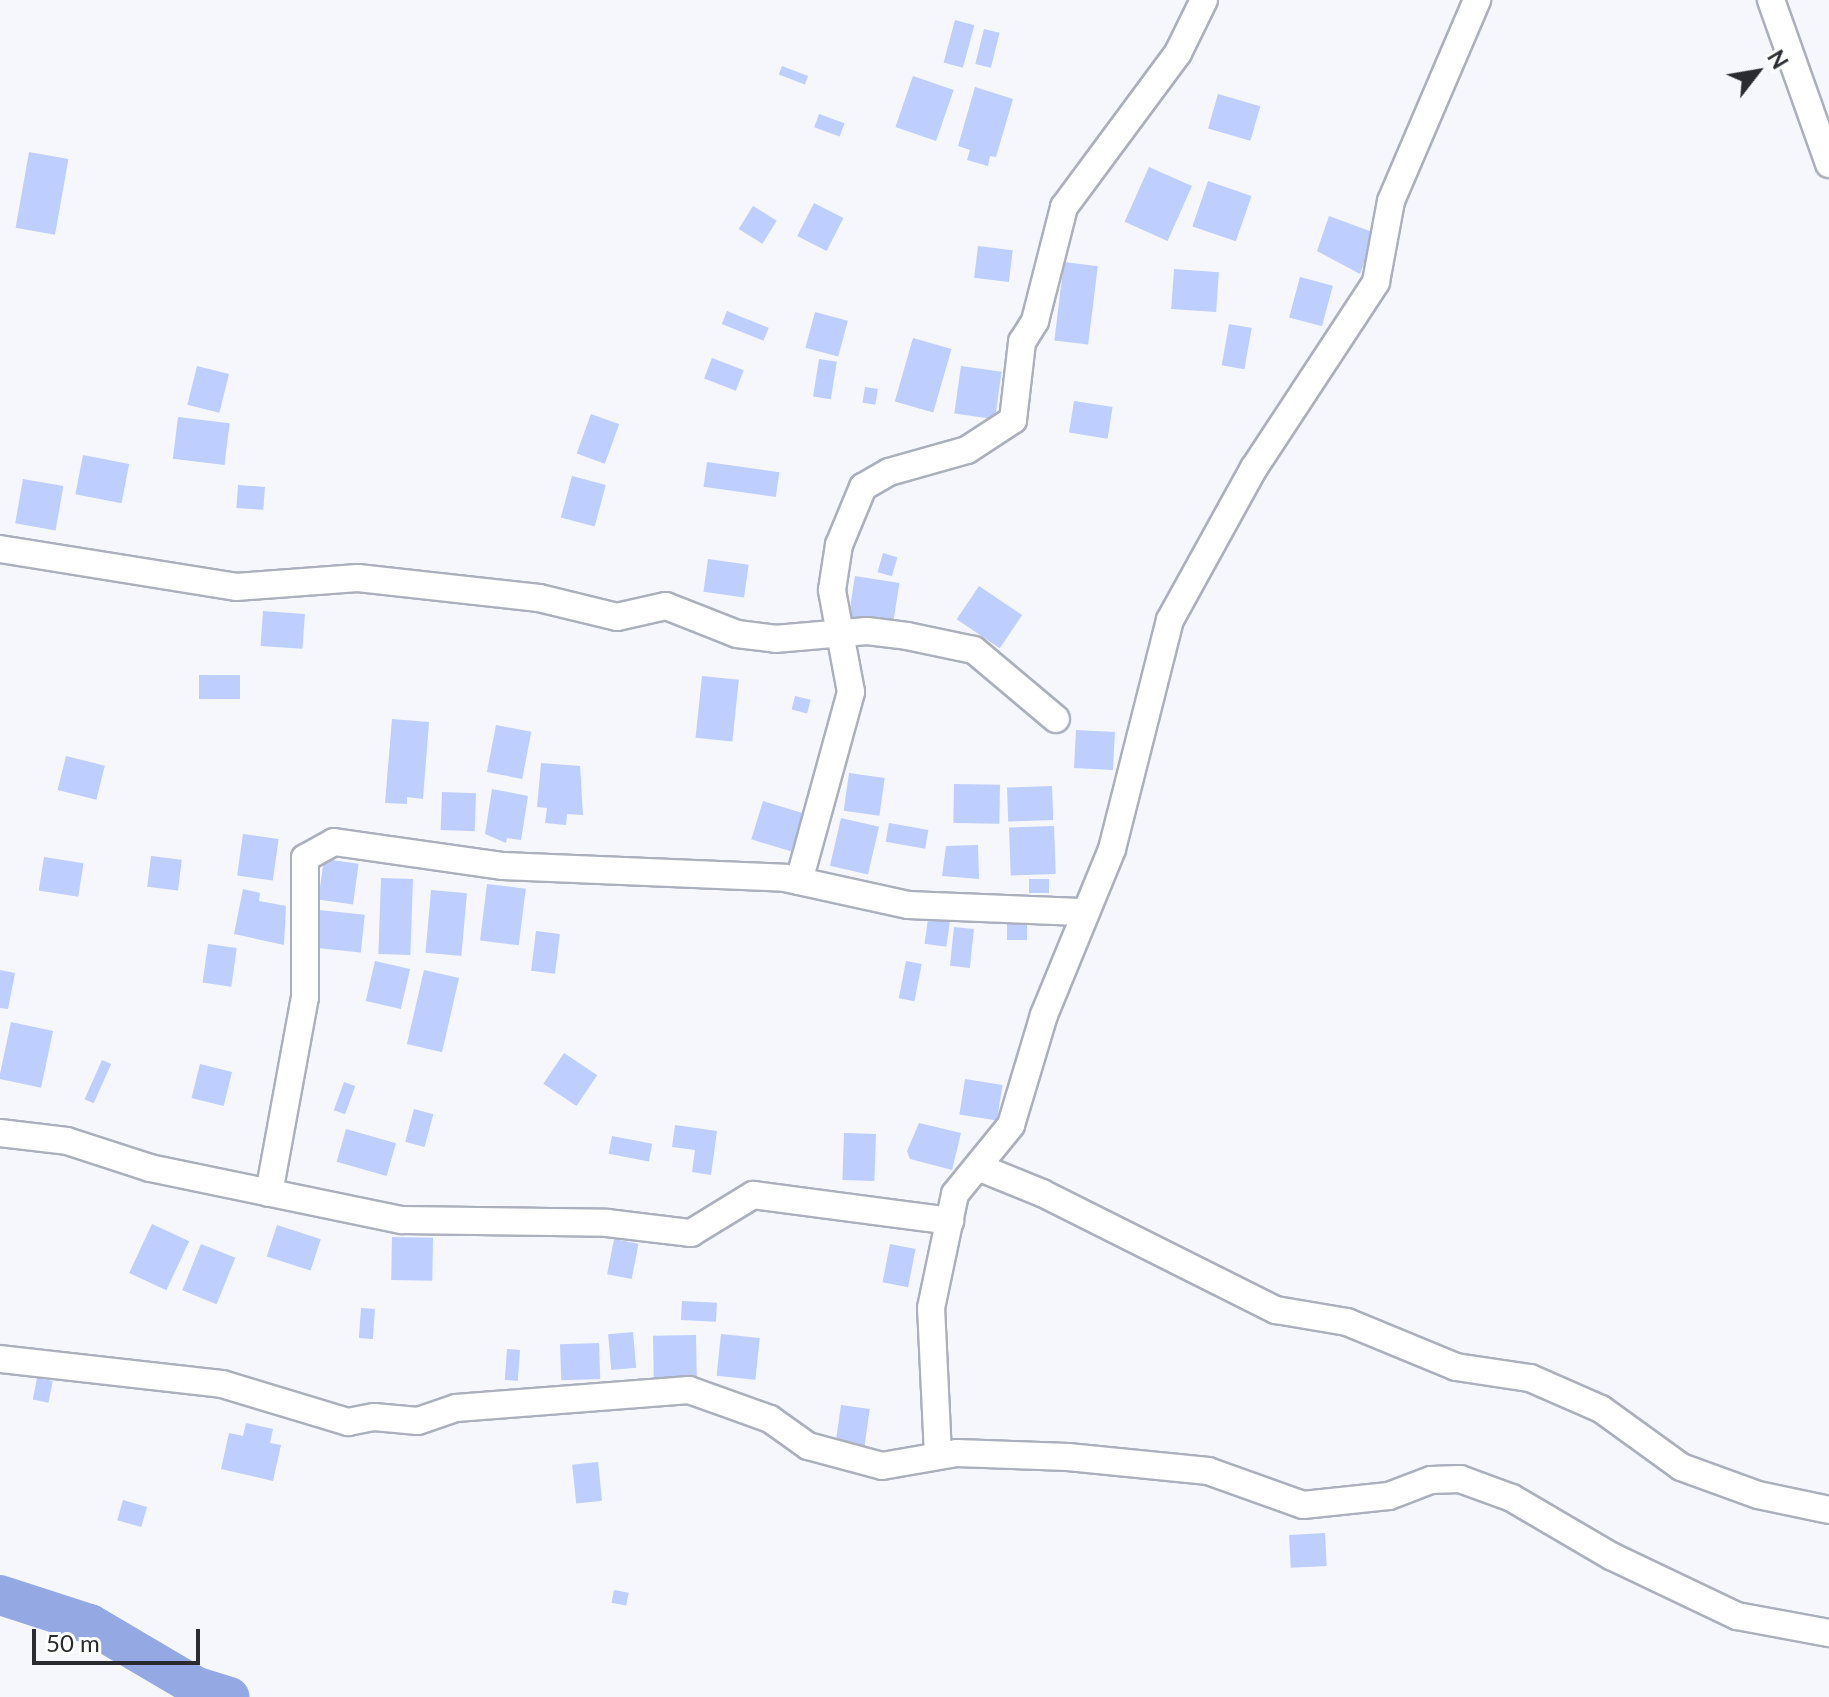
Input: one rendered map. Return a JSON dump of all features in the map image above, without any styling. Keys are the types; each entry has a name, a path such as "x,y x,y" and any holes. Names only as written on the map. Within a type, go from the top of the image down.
{"street":[{"path":"799,881 851,692 832,590 839,545 863,487 889,472 967,450 1013,420 1022,342 1035,321 1064,207 1178,53 1204,0"},
{"path":"938,1455 931,1308 955,1194 1011,1125 1044,1015 1112,849 1170,620 1254,468 1376,282 1391,201 1477,0"},
{"path":"1771,0 1829,164"},
{"path":"0,549 236,587 358,578 539,598 617,617 666,606 737,634 775,639 839,633 907,636 974,650 1056,719"},
{"path":"269,1193 305,997 305,858 334,842 503,866 799,881 908,905 1086,912"},
{"path":"0,1133 67,1141 150,1168 402,1220 607,1223 691,1233 753,1195 950,1221"},
{"path":"978,1167 1276,1310 1347,1322 1456,1367 1530,1378 1601,1409 1681,1467 1758,1495 1829,1510"},
{"path":"0,1359 222,1384 348,1422 374,1417 418,1421 456,1408 689,1390 719,1396 770,1419 808,1446 845,1459 882,1466 938,1455 1068,1457 1208,1471 1303,1505 1389,1496 1431,1480 1460,1479 1512,1498 1611,1556 1737,1616 1829,1633"}],"building":[{"path":"955,20 974,25 963,68 944,63"},
{"path":"984,29 1000,33 991,68 975,64"},
{"path":"782,66 808,76 805,84 779,74"},
{"path":"913,76 954,90 936,141 895,127"},
{"path":"975,87 1013,99 996,157 990,156 988,166 967,160 970,150 958,146"},
{"path":"1218,94 1260,106 1250,141 1208,129"},
{"path":"819,114 844,123 840,136 814,127"},
{"path":"29,152 68,159 55,235 16,228"},
{"path":"1149,167 1192,186 1168,241 1125,222"},
{"path":"1208,181 1251,196 1236,241 1192,226"},
{"path":"814,203 843,218 827,251 797,236"},
{"path":"753,206 777,221 762,244 739,229"},
{"path":"1329,216 1375,233 1360,274 1317,251"},
{"path":"978,246 1013,250 1009,282 974,278"},
{"path":"1064,262 1098,266 1088,345 1054,340"},
{"path":"1174,269 1219,272 1216,312 1171,309"},
{"path":"1300,277 1333,286 1322,326 1289,318"},
{"path":"727,311 769,328 763,341 722,324"},
{"path":"815,312 848,321 838,357 805,348"},
{"path":"1229,324 1252,328 1244,369 1222,365"},
{"path":"913,338 951,349 933,412 895,401"},
{"path":"712,358 744,370 736,391 704,379"},
{"path":"819,359 837,362 831,399 813,397"},
{"path":"197,366 229,374 219,413 187,405"},
{"path":"961,366 1002,372 995,419 954,414"},
{"path":"865,387 878,389 875,405 862,403"},
{"path":"1074,401 1113,407 1108,439 1069,433"},
{"path":"591,414 619,424 605,464 577,453"},
{"path":"178,417 230,423 224,465 173,459"},
{"path":"83,455 129,464 122,503 75,494"},
{"path":"707,462 779,472 776,497 704,487"},
{"path":"572,476 606,485 595,527 561,518"},
{"path":"23,479 63,486 56,530 15,523"},
{"path":"238,485 265,487 263,510 236,508"},
{"path":"883,553 897,557 892,576 877,572"},
{"path":"708,559 749,565 744,597 703,592"},
{"path":"855,576 899,583 893,626 848,618"},
{"path":"979,586 1022,615 1000,648 957,619"},
{"path":"263,611 305,614 302,649 261,646"},
{"path":"199,675 240,675 240,699 199,699"},
{"path":"702,676 739,680 732,742 696,738"},
{"path":"795,696 811,700 807,713 792,710"},
{"path":"392,719 429,722 423,799 407,797 407,804 385,803"},
{"path":"496,725 531,732 522,779 487,772"},
{"path":"1076,730 1115,732 1113,770 1074,768"},
{"path":"66,756 105,766 96,800 58,790"},
{"path":"541,763 580,766 583,815 567,814 566,825 545,823 547,808 537,807"},
{"path":"849,773 885,778 879,816 844,811"},
{"path":"954,784 1000,785 999,824 953,823"},
{"path":"1052,786 1053,820 1008,822 1007,788"},
{"path":"492,789 528,796 521,840 507,838 506,843 485,834"},
{"path":"442,792 476,793 475,831 441,830"},
{"path":"763,801 803,813 791,852 751,839"},
{"path":"841,818 879,827 868,875 830,866"},
{"path":"889,823 928,830 925,849 886,842"},
{"path":"1054,826 1056,874 1011,876 1009,828"},
{"path":"243,834 279,839 273,881 237,876"},
{"path":"978,845 979,879 942,876 946,846"},
{"path":"151,856 182,860 178,891 147,887"},
{"path":"44,857 84,863 78,897 39,891"},
{"path":"324,859 359,864 353,904 318,900"},
{"path":"381,878 413,879 410,955 378,954"},
{"path":"1029,879 1049,879 1049,893 1029,893"},
{"path":"487,884 526,889 519,945 480,941"},
{"path":"243,889 260,893 259,901 286,906 284,945 234,934"},
{"path":"431,890 467,893 461,956 426,953"},
{"path":"319,910 365,915 361,953 315,948"},
{"path":"928,919 950,922 946,947 925,944"},
{"path":"1007,923 1027,923 1027,940 1007,940"},
{"path":"954,927 974,929 970,968 950,966"},
{"path":"536,931 560,934 555,974 531,971"},
{"path":"208,944 237,948 231,987 203,983"},
{"path":"375,961 410,969 401,1009 366,1001"},
{"path":"906,961 922,964 914,1001 899,998"},
{"path":"0,970 15,973 8,1009 0,1008"},
{"path":"424,970 459,978 442,1052 407,1044"},
{"path":"11,1022 53,1031 41,1088 0,1079"},
{"path":"564,1053 597,1075 576,1106 543,1084"},
{"path":"102,1060 111,1064 94,1103 85,1099"},
{"path":"200,1064 232,1072 224,1106 192,1098"},
{"path":"965,1079 1003,1085 997,1121 959,1115"},
{"path":"344,1082 355,1086 345,1114 334,1110"},
{"path":"414,1109 433,1114 425,1147 405,1142"},
{"path":"919,1123 961,1133 952,1170 910,1159 907,1151"},
{"path":"675,1125 717,1131 711,1175 692,1172 695,1150 672,1147"},
{"path":"346,1129 396,1143 387,1176 337,1162"},
{"path":"844,1133 876,1134 874,1181 842,1180"},
{"path":"612,1136 652,1144 649,1161 609,1154"},
{"path":"152,1224 189,1241 166,1290 129,1273"},
{"path":"277,1225 321,1239 311,1271 267,1256"},
{"path":"392,1237 433,1238 432,1281 391,1280"},
{"path":"614,1239 639,1244 632,1279 607,1274"},
{"path":"201,1244 235,1258 217,1304 182,1290"},
{"path":"890,1244 916,1249 908,1287 883,1282"},
{"path":"682,1301 717,1303 716,1322 681,1320"},
{"path":"361,1308 375,1309 373,1339 359,1338"},
{"path":"633,1332 636,1368 611,1370 608,1334"},
{"path":"721,1334 760,1338 755,1380 717,1376"},
{"path":"696,1335 697,1377 654,1378 653,1336"},
{"path":"599,1343 600,1379 561,1380 560,1344"},
{"path":"507,1349 520,1350 518,1381 505,1380"},
{"path":"37,1378 53,1381 49,1403 33,1400"},
{"path":"841,1405 870,1409 864,1447 836,1443"},
{"path":"246,1423 273,1429 270,1443 281,1445 273,1481 221,1469 229,1433 243,1436"},
{"path":"598,1462 602,1501 576,1504 572,1465"},
{"path":"123,1500 147,1507 141,1527 117,1520"},
{"path":"1325,1533 1327,1566 1291,1568 1289,1535"},
{"path":"614,1590 629,1593 626,1606 612,1603"}],"waterway":[{"path":"0,1595 90,1624 197,1687 230,1697"}]}
